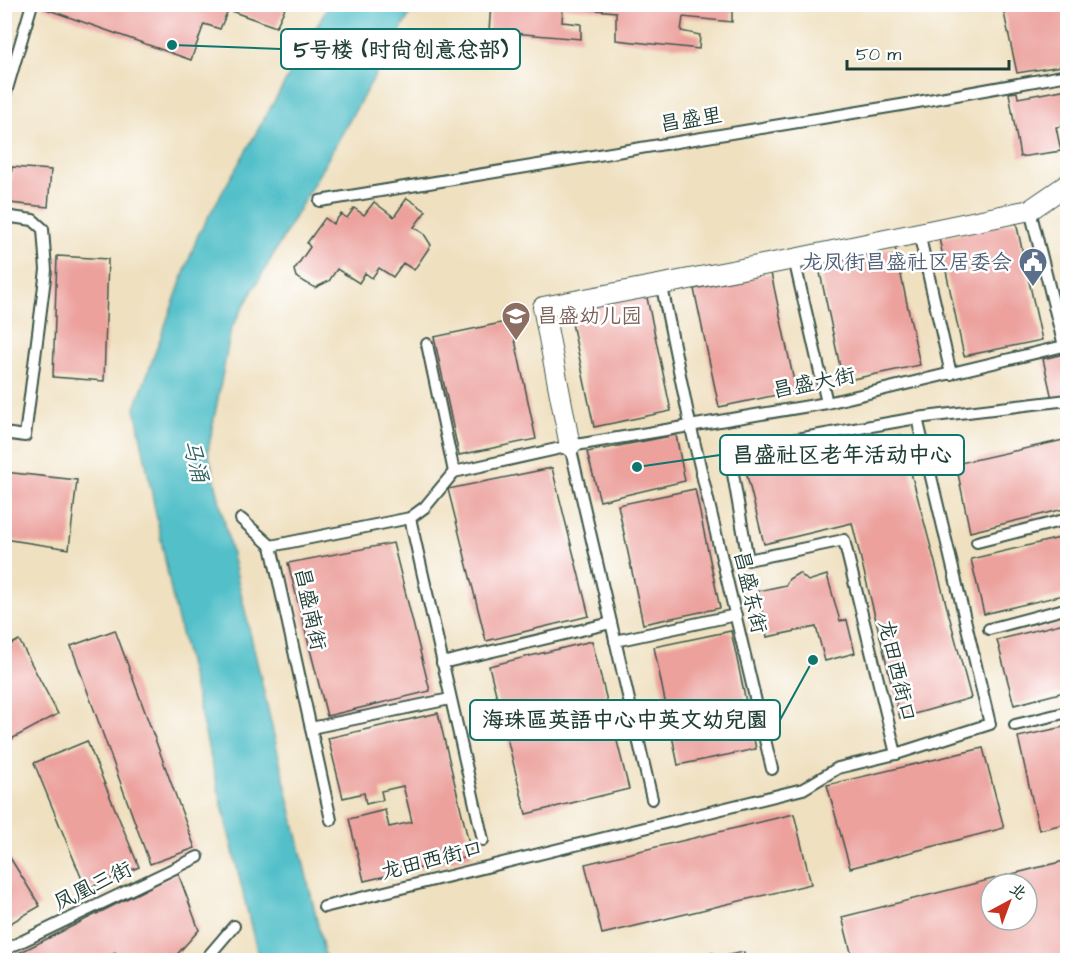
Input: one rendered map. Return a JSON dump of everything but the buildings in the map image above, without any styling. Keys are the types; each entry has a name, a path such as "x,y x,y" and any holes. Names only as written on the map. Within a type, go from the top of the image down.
{"street":[{"path":"570,446 543,306 661,282 794,259 1030,210 1068,184"}],"lane":[{"path":"4,99 33,4"},
{"name":"昌盛里","path":"320,201 901,105 1068,75"},
{"path":"1030,210 1054,307 1068,304"},
{"path":"4,216 33,220 43,229 46,270 25,436 4,433"},
{"path":"919,233 951,374"},
{"path":"794,259 827,403"},
{"name":"昌盛东街","path":"661,282 690,424 772,770"},
{"name":"昌盛大街","path":"570,446 690,424 827,403 1064,346 1054,307"},
{"path":"426,344 454,471"},
{"name":"龙田西街口","path":"324,907 803,789 838,768 896,754 844,540 748,560 729,451 917,418 1050,404 1068,400"},
{"path":"896,754 990,724 917,418"},
{"path":"483,840 410,518 424,507 454,471 570,446 652,798"},
{"name":"昌盛南街","path":"331,820 272,546 410,518"},
{"path":"241,519 272,546"},
{"path":"977,542 1068,519"},
{"path":"989,629 1068,608"},
{"path":"615,642 736,615"},
{"path":"442,663 611,623"},
{"path":"311,728 450,699"},
{"path":"1015,725 1068,712"},
{"name":"凤凰三街","path":"4,950 198,857"},
{"path":"206,960 234,926"}],"water":[{"name":"马涌","path":"329,5 415,5 231,329 208,451 326,960 259,960 172,595 135,408 198,235"}],"place":[{"name":"5号楼 (时尚创意总部)","path":"172,45"},
{"name":"龙凤街昌盛社区居委会","path":"1033,288"},
{"name":"昌盛幼儿园","path":"516,342"},
{"name":"昌盛社区老年活动中心","path":"637,467"},
{"name":"海珠區英語中心中英文幼兒園","path":"813,660"}]}
